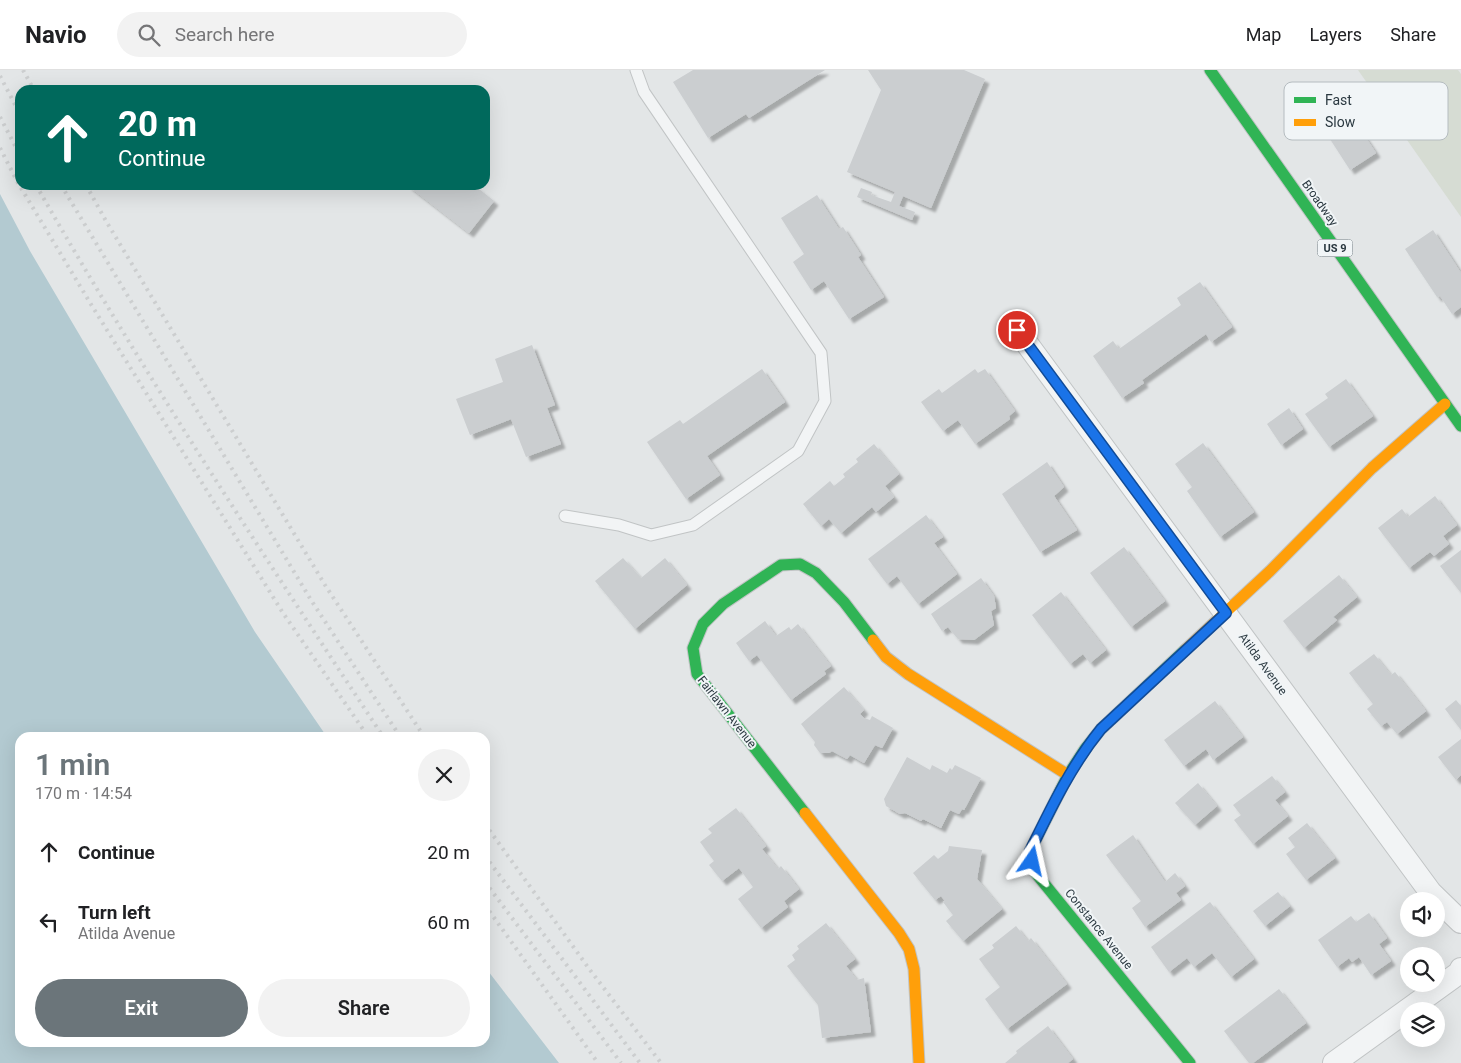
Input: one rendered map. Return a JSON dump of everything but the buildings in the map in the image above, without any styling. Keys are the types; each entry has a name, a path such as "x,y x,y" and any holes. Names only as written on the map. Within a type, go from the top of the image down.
{"street":[{"name":"Broadway","path":"1210,70 1461,426"},
{"name":"Atilda Avenue","path":"1017,330 1431,893 1461,922"},
{"name":"Constance Avenue","path":"1190,1063 1034,871 1030,851 1068,775 1101,729 1277,564 1372,468 1445,404"},
{"name":"Fairlawn Avenue","path":"919,1063 914,969 909,949 899,933 697,674 693,648 704,624 723,604 780,565 800,564 816,573 844,602 886,657 908,674 1068,775"},
{"path":"1334,1063 1459,973 1461,969"}],"lane":[{"path":"565,516 619,525 651,535 693,525 798,451 826,401 821,353 644,92 636,70"}],"shaded area":[{"path":"1358,70 1458,70 1461,74 1461,217 1407,140 1448,140 1448,82 1366,82"}],"water":[{"path":"0,194 30,251 255,632 324,732 15,732 15,1047 490,1047 490,973 559,1063 0,1063"}],"railway":[{"path":"23,70 31,85"},
{"path":"0,76 15,104"},
{"path":"0,117 15,146"},
{"path":"0,148 15,177"},
{"path":"22,190 283,613 365,732"},
{"path":"39,190 162,395 380,732"},
{"path":"64,190 311,600 397,732"},
{"path":"89,190 325,585 421,732"},
{"path":"490,831 590,970 661,1063"},
{"path":"490,863 640,1063"},
{"path":"490,889 621,1063"},
{"path":"490,912 598,1063"}],"traffic: fast":[{"path":"1210,70 1461,426"},
{"path":"805,813 697,674 693,648 703,624 723,604 781,565 800,564 816,573 844,602 873,640"},
{"path":"1185,650 1101,729 1085,749 1068,775 1030,851 1034,871 1190,1063"}],"traffic: slow":[{"path":"1185,650 1270,571 1372,468 1445,404"},
{"path":"873,640 886,657 908,674 1068,775"},
{"path":"805,813 899,933 909,949 914,969 919,1063"}],"route":[{"path":"1017,330 1226,613 1101,729 1085,749 1068,775 1030,851 1032,861"}]}
